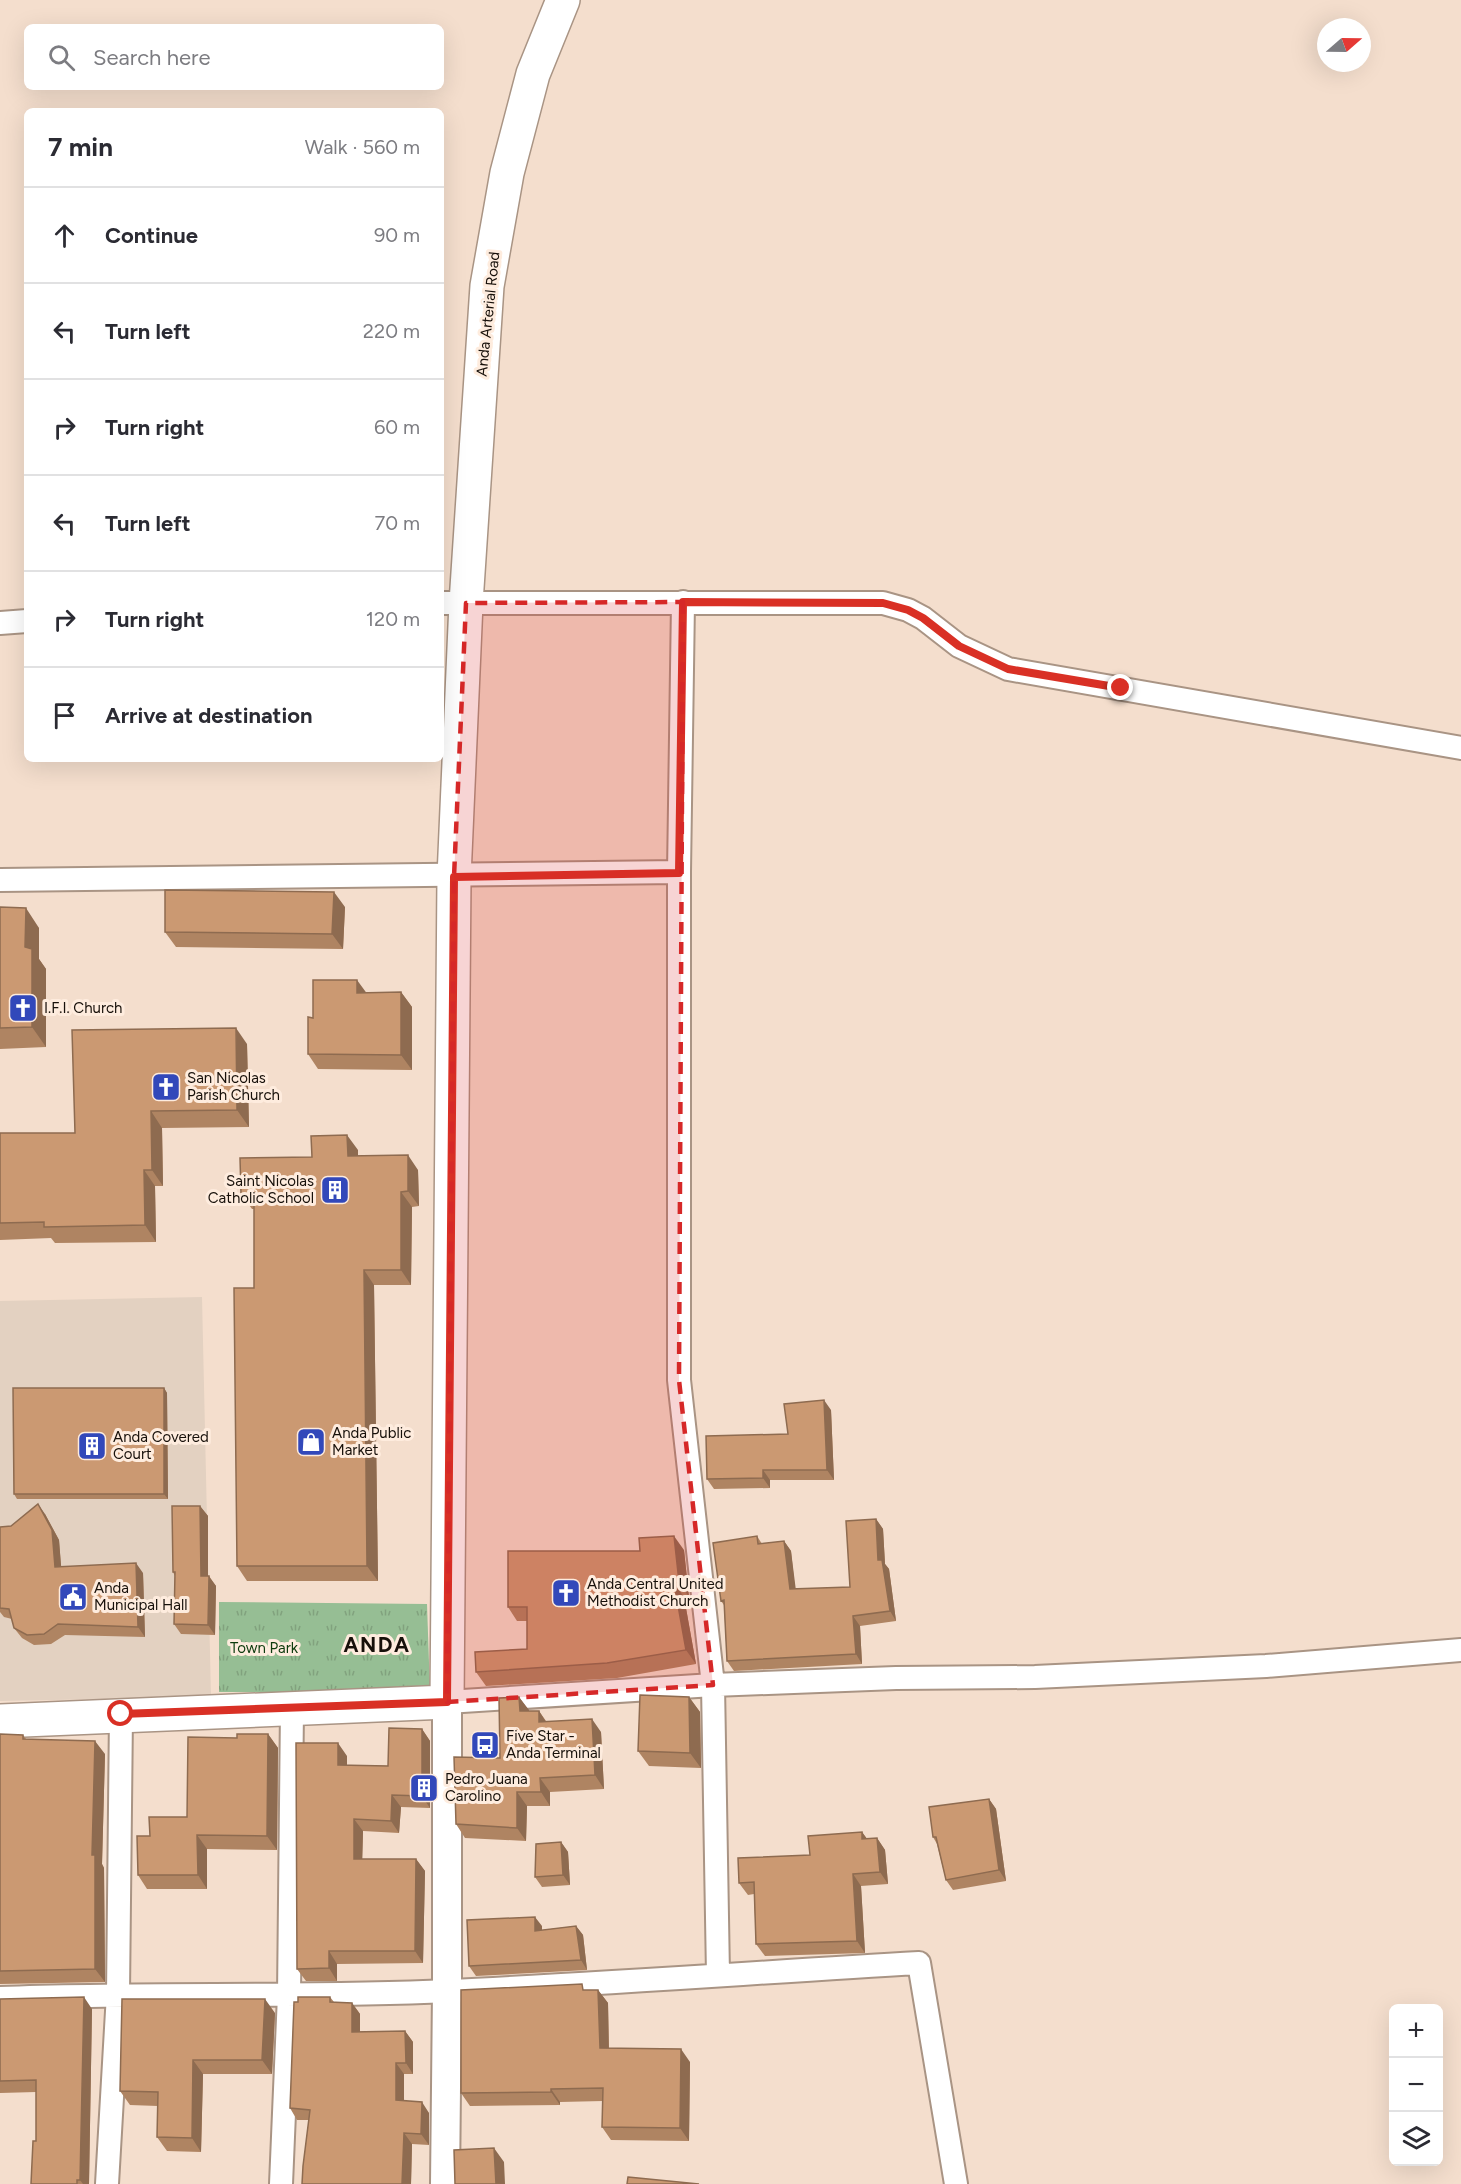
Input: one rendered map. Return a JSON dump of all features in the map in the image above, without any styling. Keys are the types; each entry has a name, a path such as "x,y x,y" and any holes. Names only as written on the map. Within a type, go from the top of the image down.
{"main road":[{"name":"Anda Arterial Road","path":"447,1702 454,877 453,603 488,286 507,173 533,74 563,0"},
{"path":"0,1721 121,1714 447,1702"}],"street":[{"path":"683,602 679,873 680,1380 712,1685 718,1975"},
{"path":"453,603 883,603 908,610 923,618 959,646 1008,669 1461,748"},
{"path":"0,622 24,621"},
{"path":"0,880 679,873"},
{"path":"445,2184 447,1702 712,1685 896,1678 1058,1676 1266,1666 1461,1650"},
{"path":"281,2184 289,1995 292,1708"},
{"path":"107,2184 118,1994 121,1714"},
{"path":"0,1998 118,1994 289,1995 447,1991 919,1963 956,2184"}],"highlighted area":[{"path":"683,602 679,1380 713,1685 447,1702 454,877 466,603"}],"shaded area":[{"path":"202,1297 211,1697 0,1701 0,1301"}],"green space":[{"name":"Town Park","path":"219,1602 427,1604 430,1692 219,1692"}],"building":[{"path":"165,890 334,892 332,934 165,932"},
{"path":"0,907 26,908 25,947 32,949 32,1027 0,1028"},
{"path":"313,980 357,980 357,993 401,992 401,1055 308,1054 308,1017 313,1018"},
{"path":"236,1028 237,1110 151,1111 152,1170 144,1170 145,1225 44,1227 44,1222 0,1223 0,1133 75,1133 72,1030"},
{"path":"347,1135 348,1156 408,1155 408,1191 401,1192 401,1270 364,1270 367,1566 237,1566 234,1288 254,1288 254,1194 241,1194 240,1158 312,1157 311,1136"},
{"name":"Anda Covered Court","path":"13,1388 164,1388 164,1494 14,1494"},
{"path":"824,1400 827,1470 763,1470 763,1478 707,1479 706,1436 788,1434 784,1404"},
{"name":"Anda Municipal Hall","path":"38,1504 52,1530 55,1567 136,1563 138,1627 58,1624 44,1634 27,1635 14,1628 9,1609 0,1608 0,1527 11,1526"},
{"path":"172,1506 200,1506 201,1576 209,1576 208,1625 174,1624 175,1572 173,1572"},
{"path":"876,1519 878,1560 882,1560 890,1611 853,1616 856,1654 727,1661 724,1600 721,1601 713,1543 757,1536 758,1544 784,1541 790,1589 850,1587 846,1521"},
{"path":"674,1536 679,1582 674,1583 686,1650 607,1663 476,1672 475,1652 527,1649 527,1607 508,1607 508,1551 640,1551 639,1538"},
{"path":"640,1695 689,1697 690,1753 638,1751"},
{"path":"519,1697 520,1711 539,1711 539,1722 592,1719 595,1775 540,1778 541,1792 517,1792 517,1828 456,1824 454,1757 500,1758 499,1698"},
{"path":"389,1728 422,1729 422,1796 392,1795 391,1821 354,1819 354,1859 416,1859 415,1951 329,1951 329,1968 297,1969 296,1743 338,1743 338,1765 388,1766"},
{"path":"0,1734 23,1735 23,1739 95,1741 92,1855 95,1855 95,1969 0,1971"},
{"path":"237,1734 268,1734 267,1836 197,1835 198,1875 138,1875 137,1836 150,1836 149,1817 187,1817 188,1737 237,1738"},
{"path":"989,1799 999,1870 946,1880 936,1837 933,1837 929,1807"},
{"path":"862,1832 862,1839 877,1838 880,1872 853,1874 857,1941 756,1944 754,1882 739,1883 738,1858 810,1855 808,1836"},
{"path":"561,1842 563,1875 535,1877 536,1844"},
{"path":"535,1917 535,1931 576,1926 581,1960 469,1966 467,1920"},
{"path":"582,1984 583,1990 598,1990 600,2048 681,2049 680,2128 602,2127 603,2088 551,2089 551,2092 461,2093 461,1990"},
{"path":"84,1997 80,2180 77,2180 77,2184 31,2184 33,2141 36,2141 36,2080 0,2081 0,1999"},
{"path":"298,1997 330,1997 330,2002 352,2003 352,2032 405,2031 406,2063 396,2063 396,2100 422,2102 421,2134 404,2133 402,2184 302,2184 310,2110 290,2108 294,2002 298,2002"},
{"path":"122,1999 265,1999 262,2060 193,2060 192,2138 157,2137 158,2092 120,2091"},
{"path":"494,2148 496,2184 455,2184 454,2150"},
{"path":"628,2177 699,2184 627,2184"}],"place":[{"name":"I.F.I. Church","path":"23,1008"},
{"name":"San Nicolas Parish Church","path":"166,1087"},
{"name":"Saint Nicolas Catholic School","path":"335,1190"},
{"name":"Anda Public Market","path":"311,1442"},
{"name":"Anda Covered Court","path":"92,1446"},
{"name":"Anda Central United Methodist Church","path":"566,1593"},
{"name":"Anda Municipal Hall","path":"73,1597"},
{"name":"Five Star - Anda Terminal","path":"485,1745"},
{"name":"Pedro Juana Carolino","path":"424,1788"}],"district":[{"name":"ANDA","path":"377,1645"}],"route":[{"path":"121,1714 447,1702 454,877 679,873 683,602 883,603 908,610 923,618 959,646 980,658 1008,669 1121,688"}]}
